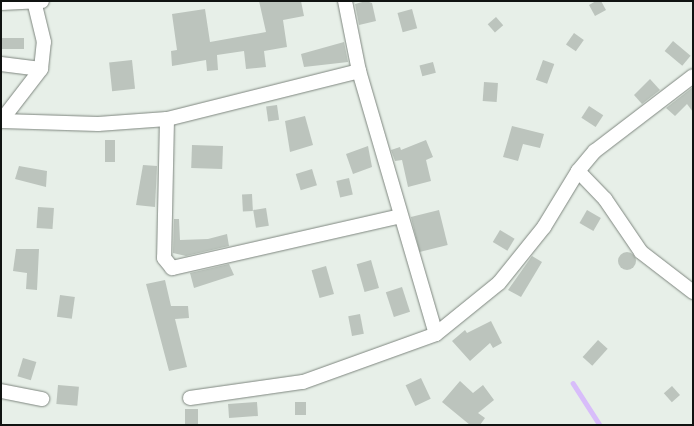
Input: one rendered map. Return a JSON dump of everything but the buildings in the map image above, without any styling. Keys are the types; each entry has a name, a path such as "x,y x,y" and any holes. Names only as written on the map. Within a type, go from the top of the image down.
{"street":[{"path":"345,1 359,71 380,133 400,216 436,334"},
{"path":"1,2 37,2 44,42 41,69 2,121"},
{"path":"1,64 41,69"},
{"path":"2,121 98,124 167,119 359,71"},
{"path":"190,398 303,382 436,334 499,283 544,228 578,171 596,151 693,76"},
{"path":"167,119 164,258 172,268 400,216"},
{"path":"578,171 614,210 641,252 693,292"},
{"path":"1,391 42,399"}],"waterway":[{"path":"573,383 600,425"}]}
